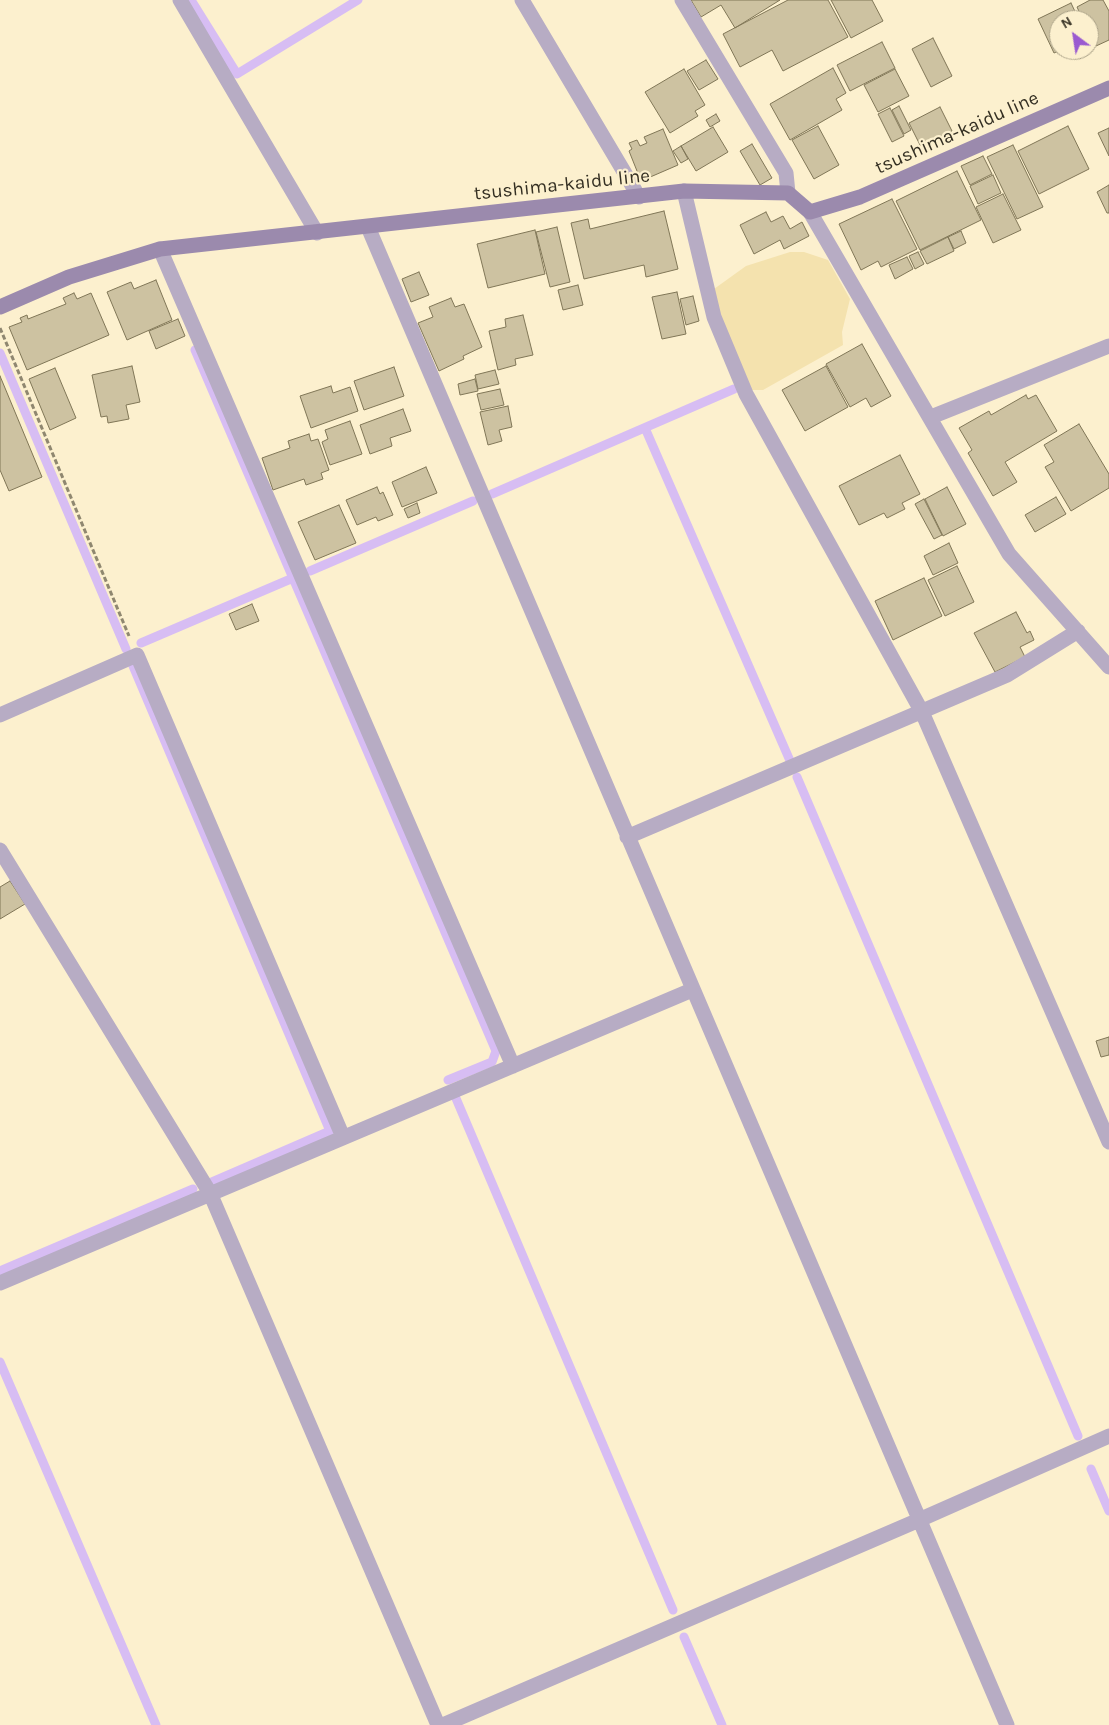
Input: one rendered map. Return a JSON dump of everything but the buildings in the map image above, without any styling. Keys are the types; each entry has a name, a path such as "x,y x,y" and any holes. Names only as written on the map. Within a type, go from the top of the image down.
{"main road":[{"name":"tsushima-kaidu line","path":"810,212 860,197 1109,88"},
{"name":"tsushima-kaidu line","path":"0,308 69,277 160,249 317,234 684,191 788,193"},
{"path":"788,193 810,212"}],"street":[{"path":"180,0 317,234"},
{"path":"522,0 639,197"},
{"path":"682,0 786,173 788,193"},
{"path":"684,191 714,317 746,394 922,712 1109,1142"},
{"path":"810,212 931,416 1009,554 1109,667"},
{"path":"368,227 1007,1725"},
{"path":"160,249 513,1066"},
{"path":"931,416 1109,346"},
{"path":"627,837 1007,675 1078,631"},
{"path":"0,715 138,655 343,1137"},
{"path":"0,850 210,1193 438,1725"},
{"path":"0,1283 692,990"},
{"path":"443,1725 1109,1436"}],"path":[{"path":"0,327 138,655"}],"shaded area":[{"path":"790,252 804,252 828,260 850,299 842,332 843,345 763,390 750,390 712,298 714,289 746,266"}],"waterway":[{"path":"191,0 237,74 358,0"},
{"path":"195,350 496,1051 492,1062 448,1080"},
{"path":"0,353 126,649"},
{"path":"492,494 734,389"},
{"path":"645,428 791,763"},
{"path":"310,571 473,501"},
{"path":"141,643 293,578"},
{"path":"133,666 330,1131 212,1182"},
{"path":"797,777 1078,1436"},
{"path":"455,1096 673,1610"},
{"path":"0,1271 193,1189"},
{"path":"0,1362 156,1725"},
{"path":"1091,1469 1109,1511"},
{"path":"684,1637 722,1725"}]}
